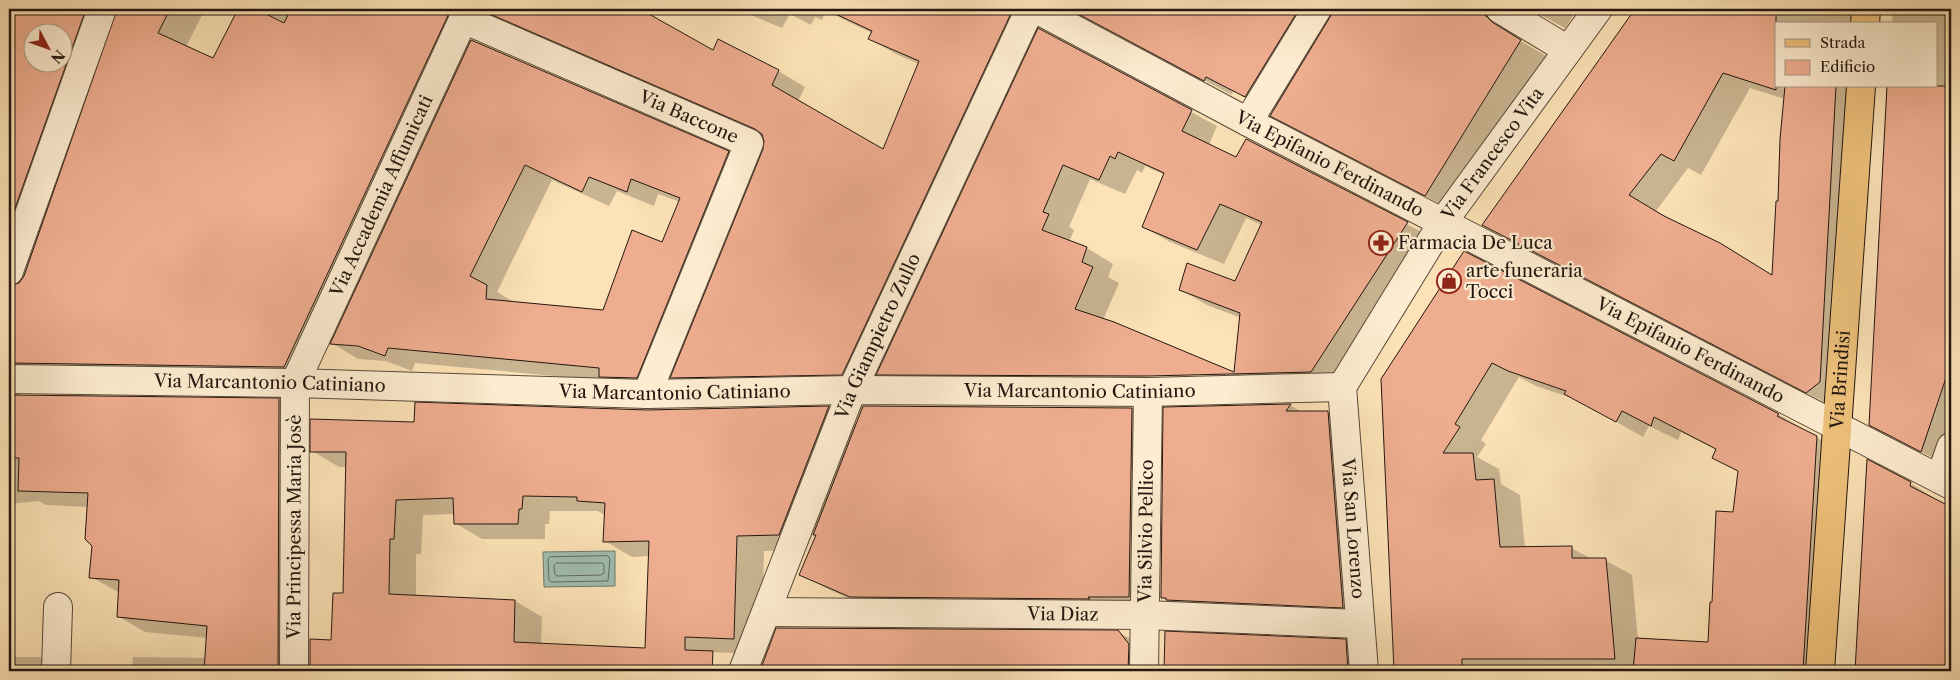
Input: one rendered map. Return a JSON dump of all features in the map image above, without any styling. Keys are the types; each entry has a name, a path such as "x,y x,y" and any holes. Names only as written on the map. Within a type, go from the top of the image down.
{"main road":[{"path":"1865,22 1866,9"},
{"name":"Via Brindisi","path":"1820,671 1861,88"}],"street":[{"path":"9,271 102,9"},
{"name":"Via Giampietro Zullo","path":"743,671 852,390 1030,9"},
{"name":"Via Epifanio Ferdinando","path":"1036,9 1248,122 1946,482"},
{"path":"1248,122 1317,9"},
{"path":"1500,9 1568,50"},
{"name":"Via Francesco Vita","path":"1342,387 1443,222 1598,9"},
{"name":"Via Accademia Affumicati","path":"295,383 465,14"},
{"name":"Via Baccone","path":"465,14 749,143 647,394"},
{"name":"Via Marcantonio Catiniano","path":"9,379 295,383 647,394 852,390 1148,392 1342,387"},
{"name":"Via Principessa Maria Josè","path":"294,671 295,383"},
{"name":"Via San Lorenzo","path":"1342,387 1364,671"},
{"name":"Via Silvio Pellico","path":"1144,671 1148,392"},
{"path":"1946,482 1951,447"},
{"path":"56,671 58,607"},
{"name":"Via Diaz","path":"767,612 1145,615 1359,624"}],"water":[{"path":"615,551 615,586 544,587 543,552"}],"building":[{"path":"13,9 86,9 72,48 72,22 22,22 22,72 64,72 9,225 9,19"},
{"path":"117,9 170,9 158,33 213,58 238,9 256,9 284,23 291,9 451,9 284,367 9,363 9,286 19,283 24,276"},
{"path":"483,9 640,9 713,50 718,39 779,70 772,85 883,149 919,61 868,39 872,31 825,9 1013,9 842,375 670,378 763,149 764,141 762,134 755,129 483,11"},
{"path":"1069,9 1299,9 1245,97 1206,77 1204,81"},
{"path":"1333,9 1475,9 1521,40 1425,196 1270,116"},
{"path":"1635,9 1776,9 1776,90 1723,73 1674,161 1661,154 1629,195 1664,216 1720,243 1772,275 1785,88 1836,88 1820,382 1806,393 1482,225"},
{"path":"1038,28 1192,110 1182,131 1236,157 1246,139 1408,222 1311,372 1148,376 876,375","holes":["1118,152 1164,173 1142,227 1197,250 1220,204 1262,222 1235,281 1187,263 1179,290 1240,313 1234,372 1114,322 1075,309 1093,267 1082,262 1087,247 1042,230 1049,214 1043,212 1063,165 1099,180 1110,156 1115,159"]},
{"path":"471,40 729,151 637,378 599,377 599,368 388,348 385,356 358,346 330,344","holes":["525,165 582,192 589,177 627,192 631,179 680,198 662,242 632,230 603,310 486,299 487,285 470,276"]},
{"path":"1938,86 1951,86 1951,363 1921,452 1869,425 1887,88 1938,88"},
{"path":"1464,251 1779,414 1777,416 1817,436 1803,671 1633,671 1636,638 1708,642 1710,602 1712,602 1716,511 1733,512 1738,471 1712,458 1716,449 1654,417 1651,426 1622,411 1616,422 1564,394 1566,391 1508,371 1492,363 1455,424 1460,427 1443,453 1473,453 1476,480 1494,479 1500,547 1572,546 1572,558 1606,558 1615,659 1462,659 1462,671 1394,671 1381,379"},
{"path":"9,395 279,398 278,671 204,671 207,626 117,617 119,580 89,578 92,546 85,539 88,493 18,491 19,458 9,458"},
{"path":"415,402 647,410 829,406 779,535 737,536 734,639 685,637 685,650 713,651 712,671 310,671 310,639 331,640 333,593 343,593 346,452 310,452 310,419 414,422","holes":["523,496 577,497 577,501 605,503 603,542 649,541 645,648 514,642 515,600 389,594 390,539 394,539 396,500 453,498 454,524 518,524 519,509 522,509"]},
{"path":"1291,404 1286,411 1328,411 1343,608 1166,600 1166,598 1161,598 1163,407"},
{"path":"863,406 1132,408 1129,597 1088,597 1090,599 850,597 799,575 816,535 813,535"},
{"path":"1867,459 1911,482 1910,486 1951,507 1951,671 1855,671"},
{"path":"776,628 1118,630 1129,644 1128,671 760,671"},
{"path":"1165,631 1346,639 1348,671 1164,671"}],"place":[{"name":"Farmacia De Luca","path":"1381,243"},
{"name":"arte funeraria Tocci","path":"1449,281"}]}
